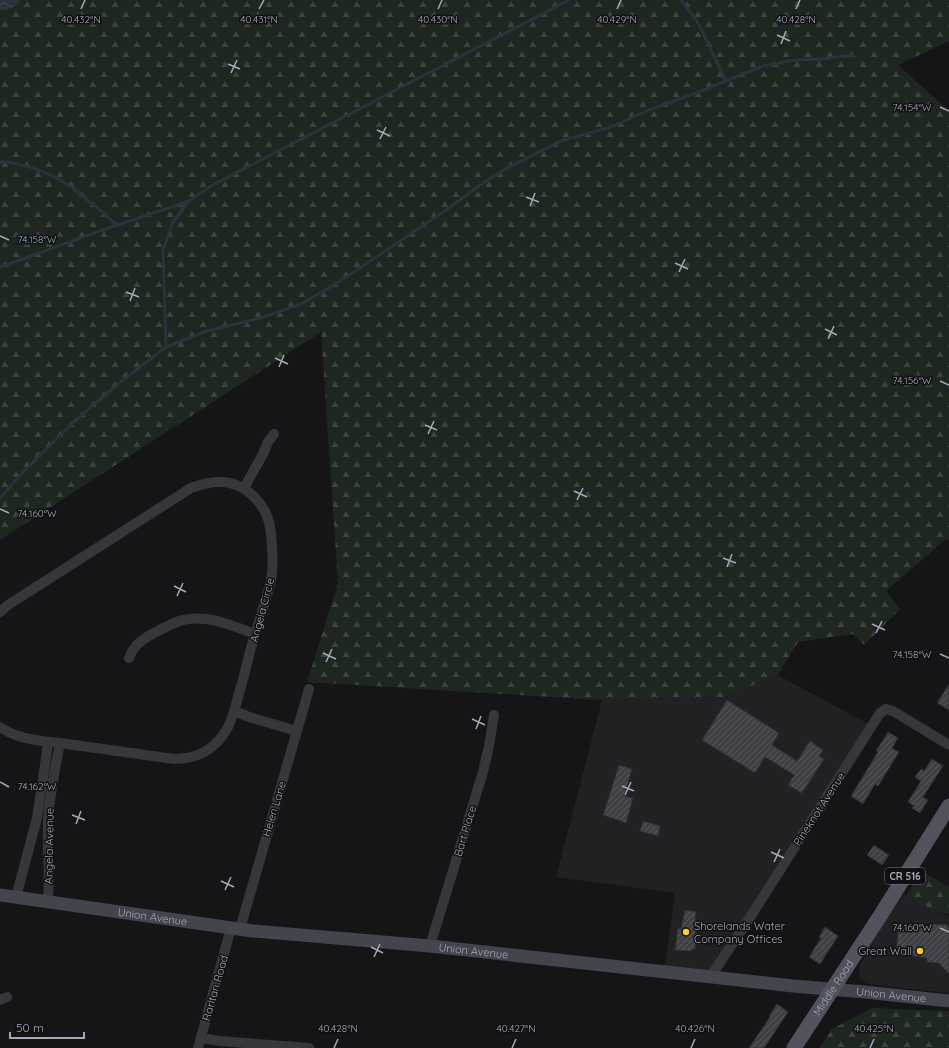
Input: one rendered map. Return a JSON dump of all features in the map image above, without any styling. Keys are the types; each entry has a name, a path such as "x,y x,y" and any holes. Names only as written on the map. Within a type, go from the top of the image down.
{"main road":[{"name":"Middle Road","path":"794,1048 880,916 949,806"}],"street":[{"path":"244,488 268,442 274,434"},
{"name":"Angela Circle","path":"0,612 8,605 191,488 207,482 225,482 244,488 261,504 272,529 273,565 271,582 234,711 229,726 219,741 206,752 185,759 174,759 22,738 11,734 0,727"},
{"path":"129,658 132,650 147,637 182,620 206,618 255,634"},
{"name":"Helen Lane","path":"236,929 309,689"},
{"name":"Pineknot Avenue","path":"711,976 880,713 886,709 892,711 949,745"},
{"path":"234,711 297,731"},
{"name":"Bart Place","path":"430,946 482,772 489,746 494,715"},
{"name":"Angela Avenue","path":"16,897 38,818 48,742"},
{"name":"Angela Avenue","path":"48,902 48,818 56,760 60,743"},
{"name":"Union Avenue","path":"0,895 253,931 430,946 793,986 949,1001"},
{"name":"Raritan Road","path":"200,1043 236,929"},
{"path":"200,1043 220,1041 309,1048"}],"shaded area":[{"path":"778,675 872,726 712,976 664,971 675,893 556,877 602,700 725,697"},
{"path":"903,894 949,917 949,993 867,984 860,979 860,965 872,942"}],"green space":[{"path":"0,0 949,0 949,41 898,65 949,111 949,540 946,539 886,591 900,609 864,645 853,634 798,642 778,675 725,697 602,700 307,682 338,583 321,332 0,540"},
{"path":"921,871 949,887 949,915 905,897"},
{"path":"872,1008 949,1011 949,1048 820,1048 832,1029"}],"water":[{"path":"0,0 20,0 12,8 0,10"}],"building":[{"path":"949,684 949,710 937,703"},
{"path":"727,700 779,733 772,745 797,761 810,741 823,750 819,756 824,759 802,793 788,785 794,775 765,757 755,773 702,740"},
{"path":"888,732 898,738 892,748 899,752 878,786 875,784 863,804 851,796 878,752 876,751"},
{"path":"932,759 943,766 923,797 928,800 920,813 912,808 914,806 908,802 921,781 915,777 921,769 924,771"},
{"path":"619,765 632,769 624,796 633,798 626,823 603,815"},
{"path":"643,821 660,826 658,836 640,831"},
{"path":"874,845 889,855 882,865 867,855"},
{"name":"Shorelands Water Company Offices","path":"685,910 696,912 694,940 696,940 695,949 692,949 692,951 675,950 678,928 681,929"},
{"path":"899,924 932,928 933,924 947,925 949,928 949,974 939,963 927,962 927,958 896,954"},
{"path":"825,927 838,936 820,964 809,957 821,938 819,937"},
{"path":"777,1004 788,1012 764,1048 749,1048 770,1017 769,1016"}],"waterway":[{"path":"166,347 163,250 173,222 189,201 211,186 569,0"},
{"path":"681,0 697,21 726,81"},
{"path":"0,498 24,471 77,419 118,384 166,347 207,331 261,318 301,304 342,280 507,168 561,141 611,127 649,110 763,66 796,60 853,55"},
{"path":"0,162 10,162 49,174 73,188 117,225"},
{"path":"0,267 189,201"}],"place":[{"name":"Shorelands Water Company Offices","path":"686,932"},
{"name":"Great Wall","path":"920,951"}]}
